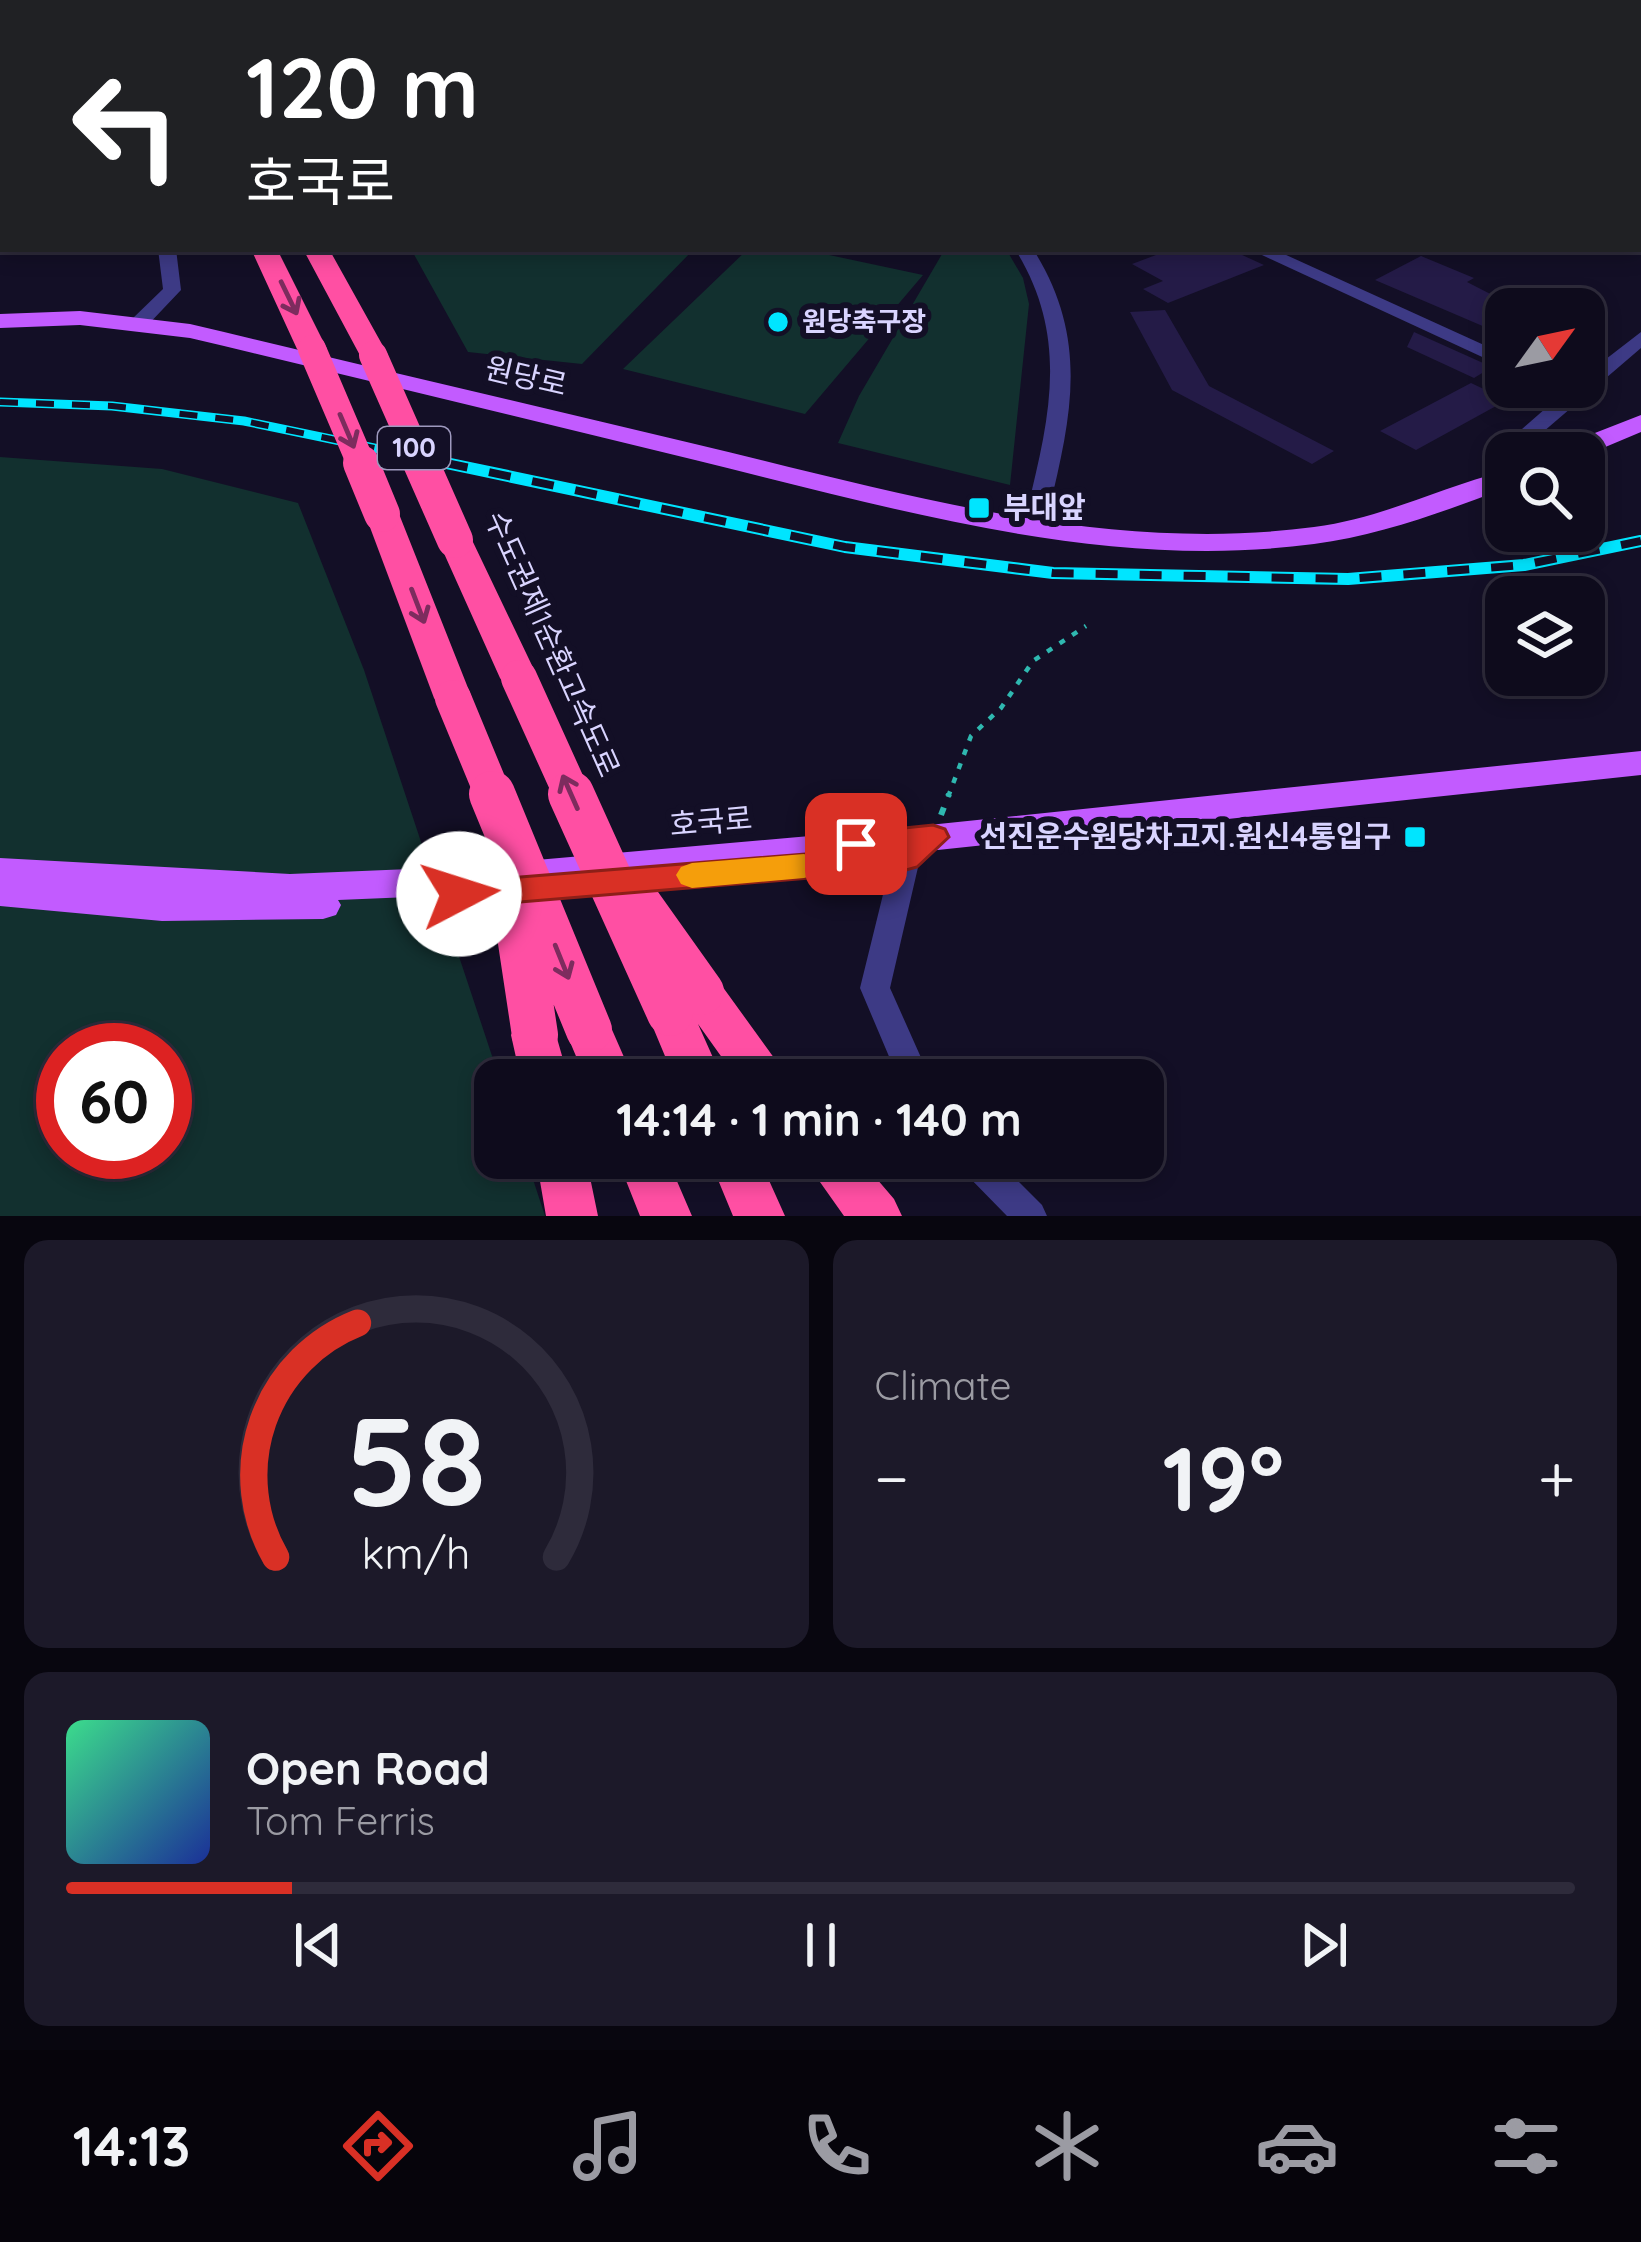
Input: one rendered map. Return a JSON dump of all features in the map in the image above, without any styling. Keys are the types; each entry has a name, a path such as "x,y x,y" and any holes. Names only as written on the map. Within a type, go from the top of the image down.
{"highway":[{"name":"100","path":"265,252 382,514 602,1059"},
{"name":"수도권제1순환고속도로","path":"318,252 373,356 591,839 686,1002"},
{"path":"501,813 540,1057"},
{"path":"686,1002 696,1059"},
{"path":"686,1002 744,1059"},
{"path":"565,1179 572,1216"},
{"path":"651,1179 666,1216"},
{"path":"743,1179 759,1216"},
{"path":"823,1179 842,1216"},
{"path":"845,1179 876,1216"}],"main road":[{"name":"원당로","path":"0,321 80,318 190,331 970,518 1103,537 1254,539 1324,533 1403,517 1485,486"},
{"path":"1605,438 1641,423"},
{"name":"호국로","path":"0,871 290,888 458,881 920,848 1641,763"},
{"name":"호국로","path":"0,892 278,909 1641,782"}],"street":[{"path":"137,325 172,290 166,252"},
{"path":"1026,252 1056,309 1062,370 1057,428 1034,527"},
{"path":"1265,252 1485,352"},
{"path":"1605,365 1641,338"},
{"path":"1529,432 1554,408"},
{"path":"906,1059 875,988 920,848"},
{"path":"994,1179 1030,1216"}],"path":[{"path":"920,848 971,736 1000,708 1033,661 1086,626"}],"green space":[{"path":"413,252 691,252 582,364 468,352"},
{"name":"원당축구장","path":"745,252 815,252 923,275 805,414 623,369"},
{"path":"943,252 1008,252 1023,278 1029,304 1010,485 838,443 859,396"},
{"path":"0,457 162,469 298,503 364,670 493,1059 474,1059 474,1179 533,1179 545,1216 0,1216"}],"building":[{"path":"1164,252 1236,252 1264,265 1168,303 1143,289 1163,281 1132,264"},
{"path":"1421,256 1474,278 1467,282 1485,291 1485,327 1375,280"},
{"path":"1165,310 1209,386 1334,451 1312,464 1172,390 1130,312"},
{"path":"1414,332 1485,364 1485,371 1474,378 1407,347"},
{"path":"1471,383 1485,390 1485,408 1492,408 1416,450 1380,431"}],"railway":[{"path":"0,402 112,406 244,421 461,466"},
{"path":"446,463 845,547 1053,573 1348,579 1524,565 1641,541"}],"slow traffic":[{"path":"692,875 804,866"}],"place":[{"name":"원당축구장","path":"778,322"},
{"name":"부대앞","path":"979,508"},
{"name":"선진운수원당차고지.원신4통입구","path":"1415,837"}],"route":[{"path":"459,894 906,858 933,837 856,844"}]}
